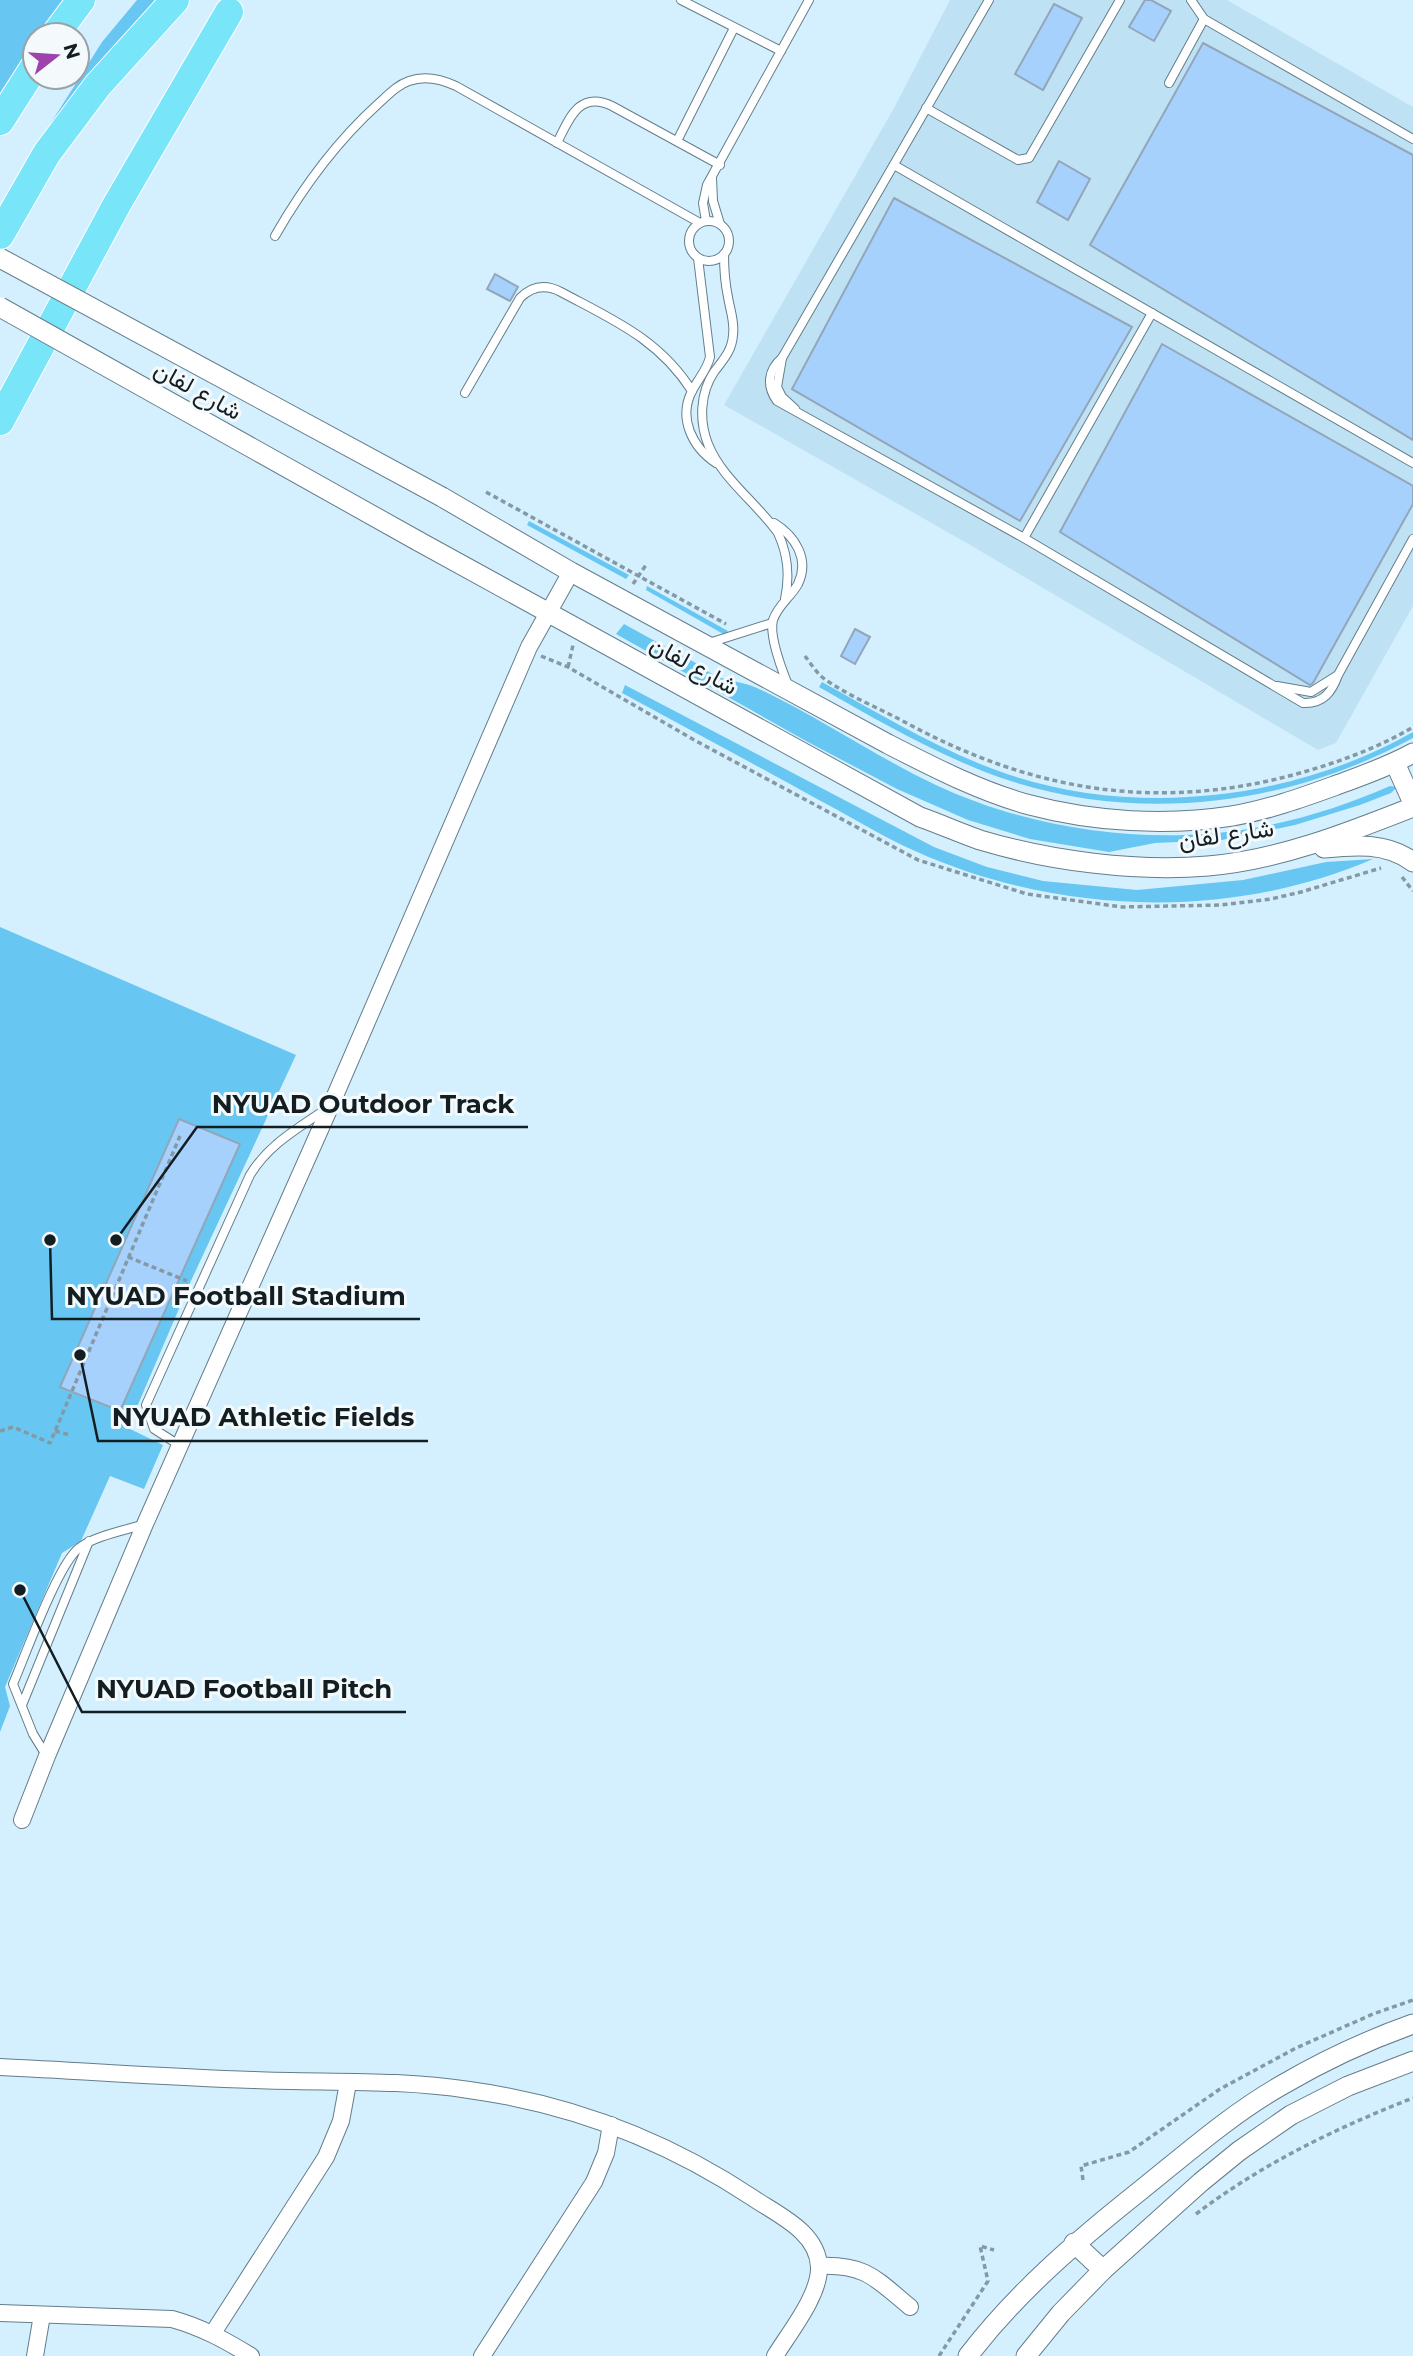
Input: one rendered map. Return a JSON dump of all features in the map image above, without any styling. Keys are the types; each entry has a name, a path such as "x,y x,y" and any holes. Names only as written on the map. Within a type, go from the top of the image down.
{"highway":[{"path":"65,21 81,0"},
{"path":"0,235 47,153 90,95 176,0"},
{"path":"0,421 117,204 229,12"},
{"path":"0,121 21,88"}],"street":[{"name":"شارع لفان","path":"0,258 442,497 571,572 790,691 933,767 1029,805 1076,814 1155,821 1231,816 1310,795 1395,763 1413,753"},
{"name":"شارع لفان","path":"0,307 920,817 980,839 1076,861 1117,865 1207,866 1288,850 1350,831 1413,805"},
{"path":"22,1820 179,1445 331,1105 529,648 571,572"},
{"path":"1395,763 1413,805"},
{"path":"1288,850 1381,847 1403,854 1413,862"},
{"path":"968,2356 1007,2310 1074,2243 1211,2134 1282,2085 1385,2034 1413,2024"},
{"path":"1027,2356 1061,2313 1102,2270 1239,2151 1291,2115 1348,2086 1413,2061"},
{"path":"0,2067 468,2089 533,2101 611,2125 705,2168 791,2223 810,2241 819,2266 818,2281 812,2296 775,2356"},
{"path":"213,2333 326,2157 341,2121 348,2083"},
{"path":"482,2356 594,2182 606,2153 611,2125"},
{"path":"1074,2243 1102,2270"},
{"path":"819,2266 841,2265 861,2270 910,2307"},
{"path":"0,2313 172,2319 213,2333 251,2356"},
{"path":"35,2356 42,2315"}],"lane":[{"path":"681,0 781,51"},
{"path":"989,0 782,358 777,387 782,397 795,409 1024,538 1278,687 1311,692 1338,675 1413,539"},
{"path":"926,108 1018,160 1029,158 1120,0"},
{"path":"1191,0 1204,19 1413,139"},
{"path":"724,254 712,261 698,258 693,254 689,240 691,233 703,222 704,194 806,1"},
{"path":"1169,83 1204,19"},
{"path":"677,141 734,28"},
{"path":"275,236 302,192 333,150 369,112 407,81 426,78 446,82 703,222 720,224"},
{"path":"557,143 576,109 582,104 597,101 612,106 720,165"},
{"path":"894,164 1413,463"},
{"path":"712,178 713,201 729,242 724,254 733,334 728,353 692,391 687,411 690,431 699,448 721,466 778,533 789,572 785,599"},
{"path":"698,258 712,367 704,392 702,418 708,444 721,466"},
{"path":"465,393 520,298 532,289 547,287 646,339 672,363 692,391"},
{"path":"1024,538 1152,313"},
{"path":"770,521 793,538 801,556 798,584 785,599 772,623 779,658 790,691"},
{"path":"705,644 772,623"},
{"path":"179,1445 154,1429 146,1405 250,1175 261,1157 331,1105"},
{"path":"47,1756 33,1734 13,1684 68,1560 80,1546 89,1541 145,1524"},
{"path":"22,1705 89,1541"}],"path":[{"path":"486,492 732,627"},
{"path":"633,584 646,565"},
{"path":"568,667 574,643"},
{"path":"805,656 824,679 968,754 1028,775 1100,789 1164,793 1239,788 1358,754 1413,727"},
{"path":"0,1431 13,1427 50,1443 180,1136"},
{"path":"128,1257 191,1283"},
{"path":"55,1432 70,1435"},
{"path":"1083,2180 1080,2166 1129,2152 1188,2110 1256,2068 1338,2029 1413,2000"},
{"path":"1188,2220 1282,2158 1368,2115 1413,2098"},
{"path":"939,2356 988,2281 980,2246 994,2250"}],"shaded area":[{"path":"0,0 83,0 68,21 21,21 23,91 0,129"},
{"path":"137,0 185,0 37,145 71,91 91,91 91,59"},
{"path":"950,0 1227,0 1413,107 1413,606 1336,743 1318,750 965,542 724,405 894,108"},
{"path":"529,521 629,575 626,579 527,525"},
{"path":"647,586 728,631 725,635 646,590"},
{"path":"624,624 716,676 752,686 780,699 938,786 1013,814 1052,823 1133,834 1214,833 1289,821 1340,806 1390,786 1397,787 1391,793 1360,805 1295,825 1222,840 1155,843 1109,852 1030,839 968,820 897,789 806,741 616,634"},
{"path":"822,682 913,732 983,765 1057,788 1109,796 1162,798 1214,795 1267,787 1318,773 1367,755 1413,732 1413,738 1363,762 1311,781 1257,794 1202,802 1147,804 1093,799 1038,789 963,763 839,699 819,687"},
{"path":"625,685 934,847 987,867 1043,881 1137,890 1243,880 1326,862 1373,859 1318,879 1261,893 1203,901 1144,902 1085,898 1026,888 970,872 890,839 622,693"},
{"path":"0,927 296,1055 190,1283 128,1428 163,1445 144,1489 110,1476 81,1541 62,1553 5,1687 10,1706 0,1732"}],"building":[{"path":"1145,0 1151,0 1171,11 1154,41 1129,27"},
{"path":"1054,4 1082,18 1043,90 1015,74"},
{"path":"1203,43 1413,155 1413,440 1090,245"},
{"path":"1059,161 1090,179 1068,220 1037,202"},
{"path":"894,198 1132,327 1020,521 792,389"},
{"path":"495,274 518,287 510,301 487,289"},
{"path":"1162,344 1413,486 1413,504 1310,685 1060,532"},
{"path":"855,629 870,637 855,664 841,656"},
{"path":"179,1119 240,1144 120,1411 60,1387"}],"place":[{"name":"NYUAD Football Stadium","path":"50,1240"},
{"name":"NYUAD Outdoor Track","path":"116,1240"},
{"name":"NYUAD Athletic Fields","path":"80,1355"},
{"name":"NYUAD Football Pitch","path":"20,1590"}]}
